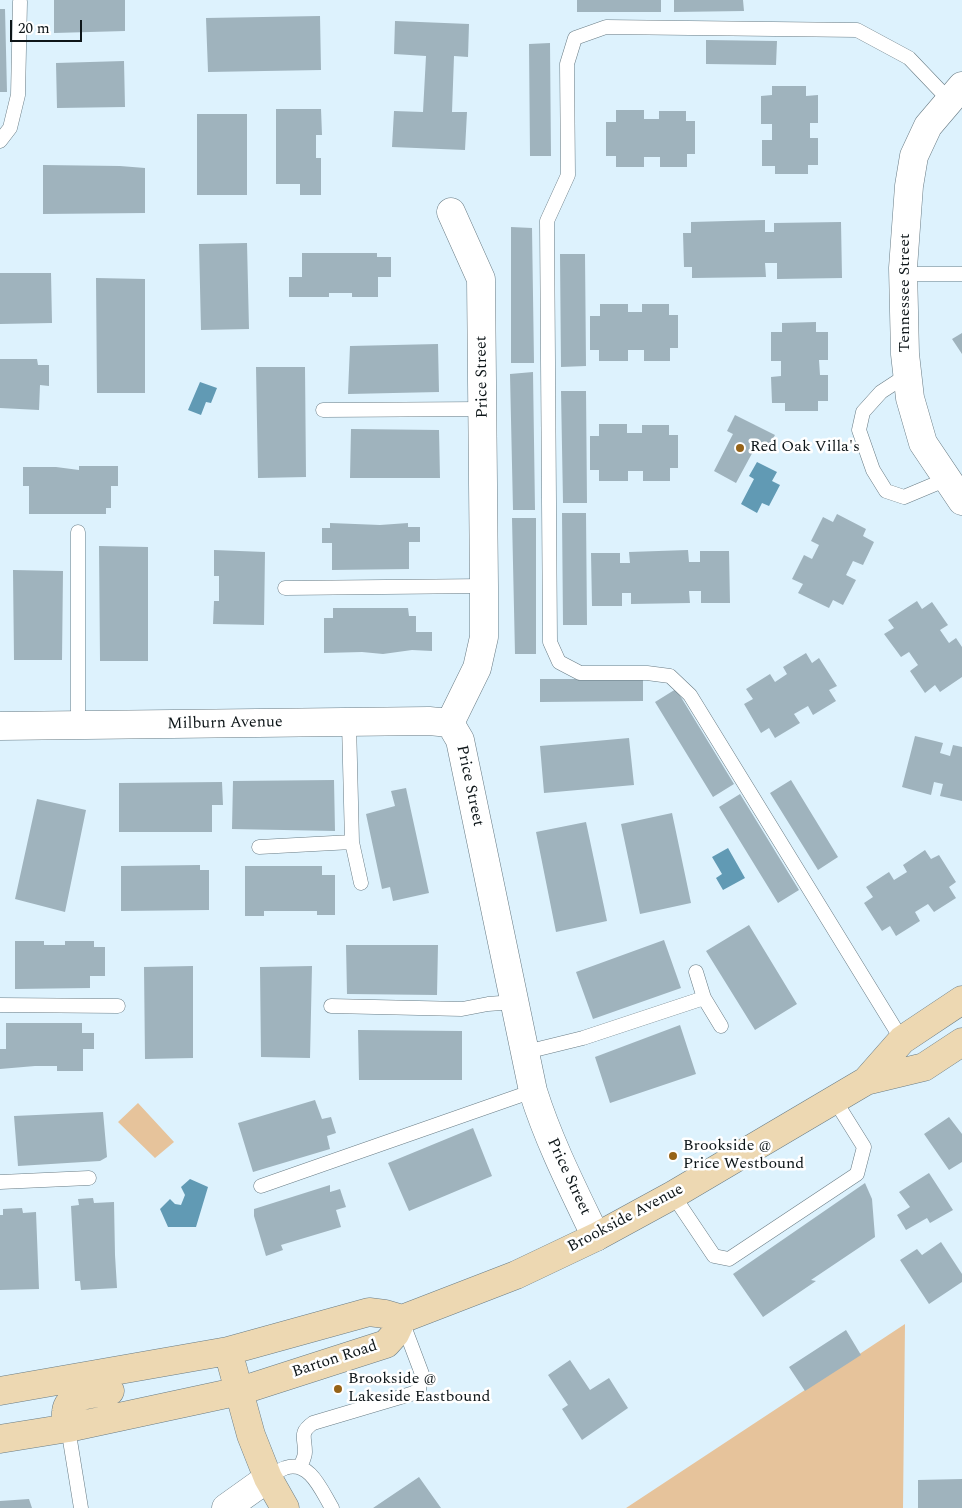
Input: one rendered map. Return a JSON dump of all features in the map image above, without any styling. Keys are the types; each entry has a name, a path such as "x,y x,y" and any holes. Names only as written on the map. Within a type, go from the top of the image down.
{"main road":[{"name":"Brookside Avenue","path":"866,1081 902,1040 962,1000"},
{"name":"Brookside Avenue","path":"402,1319 516,1275 596,1237 673,1196 866,1081 924,1067 962,1042"},
{"path":"0,1391 228,1351 369,1312 402,1319"},
{"name":"Barton Road","path":"0,1439 68,1428 240,1391 386,1344 395,1334 402,1319"},
{"path":"228,1351 251,1435 268,1478 285,1508"},
{"path":"68,1428 66,1412 69,1404 75,1398 143,1385 166,1362"}],"street":[{"name":"Tennessee Street","path":"956,94 928,126 914,156 909,186 903,274 903,313 910,398 923,443 962,501"},
{"name":"Price Street","path":"451,212 481,279 484,637 477,668 450,722 460,740 533,1091 552,1144 596,1237"},
{"name":"Milburn Avenue","path":"0,726 450,722"},
{"path":"226,1508 268,1478"}],"lane":[{"path":"0,141 10,128 18,95 20,2"},
{"path":"902,1040 690,695 670,676 647,673 580,673 558,662 550,642 547,221 568,175 567,64 575,38 606,27 858,30 909,58 956,94"},
{"path":"903,274 962,274"},
{"path":"907,375 881,392 862,412 859,430 873,470 886,490 904,497 947,479"},
{"path":"323,410 483,409"},
{"path":"78,532 78,726"},
{"path":"286,588 484,586"},
{"path":"348,722 352,842 361,883"},
{"path":"259,847 352,842"},
{"path":"696,972 704,998 721,1026"},
{"path":"526,1052 583,1038 704,998"},
{"path":"331,1006 462,1009 514,1002"},
{"path":"0,1005 118,1006"},
{"path":"261,1186 533,1091"},
{"path":"673,1196 714,1256 729,1259 857,1174 864,1147 834,1099"},
{"path":"0,1182 89,1178"},
{"path":"300,1467 305,1454 303,1434 306,1428 313,1424 414,1393 419,1389 422,1374 402,1319"},
{"path":"68,1428 81,1508"},
{"path":"268,1478 284,1468 300,1467 310,1473 332,1508"}],"shaded area":[{"path":"138,1103 174,1142 155,1158 118,1122"},
{"path":"905,1324 903,1508 626,1508"}],"water":[{"path":"200,382 217,388 211,403 206,402 201,415 188,410"},
{"path":"757,462 777,472 772,481 780,485 769,506 762,503 757,513 741,504 754,479 749,476"},
{"path":"728,848 745,878 723,890 716,878 722,874 712,857"},
{"path":"190,1179 208,1187 196,1227 168,1227 160,1209 170,1199 175,1204 181,1205 185,1195 181,1187"}],"building":[{"path":"54,0 125,0 125,31 54,33"},
{"path":"577,0 661,0 661,12 577,12"},
{"path":"674,0 743,0 744,11 674,12"},
{"path":"0,9 5,9 7,92 0,92"},
{"path":"320,16 321,70 208,72 206,18"},
{"path":"395,21 469,24 468,57 454,56 452,112 467,112 465,150 392,147 394,111 423,112 426,56 394,54"},
{"path":"706,40 777,41 776,65 706,64"},
{"path":"550,43 551,156 530,156 529,44"},
{"path":"124,61 125,107 57,108 56,63"},
{"path":"772,86 806,86 806,96 818,95 818,123 810,123 810,138 818,138 818,165 808,165 808,174 775,174 775,166 762,166 762,140 772,140 772,124 761,124 761,96 772,95"},
{"path":"276,109 321,109 322,135 316,135 316,158 321,158 321,195 300,195 300,184 276,184"},
{"path":"616,110 644,110 644,119 659,119 659,111 686,111 686,121 695,121 695,154 687,154 687,167 660,167 660,157 644,157 644,167 616,167 616,156 606,156 606,122 616,122"},
{"path":"197,114 247,114 247,195 197,195"},
{"path":"43,165 145,168 145,213 43,214"},
{"path":"765,220 765,232 774,232 774,223 841,222 842,278 777,279 777,263 765,263 766,277 692,278 692,267 684,267 683,233 691,233 691,222"},
{"path":"511,227 532,228 534,363 511,363"},
{"path":"247,243 249,329 201,330 199,244"},
{"path":"302,253 377,253 377,257 391,257 391,277 378,277 378,297 352,297 352,293 329,293 329,297 289,297 289,277 302,277"},
{"path":"560,254 585,254 586,366 561,367"},
{"path":"0,273 51,273 52,323 0,324"},
{"path":"96,278 145,279 145,393 97,393"},
{"path":"600,304 628,304 628,312 642,312 642,304 669,304 669,315 678,315 678,348 670,348 670,361 644,361 644,350 628,350 628,361 599,361 599,350 590,350 590,316 600,316"},
{"path":"816,322 816,332 828,332 828,360 819,360 820,375 828,375 828,401 818,401 818,411 785,411 785,403 772,403 771,377 781,376 781,361 771,361 771,332 782,332 782,323"},
{"path":"962,333 962,354 952,339"},
{"path":"438,344 439,392 348,394 350,346"},
{"path":"0,359 37,359 38,365 49,365 49,386 40,385 39,410 0,408"},
{"path":"256,367 305,367 306,477 258,478"},
{"path":"533,372 535,510 513,510 510,374"},
{"path":"561,391 586,391 587,503 563,503"},
{"name":"Red Oak Villa's","path":"735,415 775,435 766,451 756,446 736,483 714,471 733,434 727,431"},
{"path":"599,424 627,424 627,433 642,433 642,425 669,425 669,435 678,435 678,468 670,468 670,481 643,481 643,471 628,471 628,481 599,481 599,470 590,470 590,436 599,436"},
{"path":"351,429 439,430 440,478 350,478"},
{"path":"79,466 118,466 118,486 111,486 111,508 106,508 106,514 29,514 29,486 23,486 23,467 56,467 79,470"},
{"path":"562,513 586,513 587,625 563,625"},
{"path":"837,514 866,529 863,536 874,542 863,565 853,561 846,575 856,580 843,605 833,600 829,608 798,593 803,584 792,579 804,555 812,559 819,545 811,541 823,517 833,522"},
{"path":"512,518 536,518 536,654 515,654"},
{"path":"330,523 380,525 408,523 408,527 420,527 420,542 409,542 409,569 332,570 332,543 322,543 322,528 330,528"},
{"path":"99,546 148,547 148,661 100,661"},
{"path":"214,550 265,552 264,625 213,624 214,601 219,601 219,576 214,576"},
{"path":"688,550 689,562 700,562 700,551 729,551 730,603 701,603 701,591 689,591 690,603 631,604 631,593 622,593 622,606 592,606 591,553 620,553 620,563 630,563 629,552"},
{"path":"13,570 63,571 62,660 14,660"},
{"path":"917,601 922,609 932,602 948,625 940,630 949,643 956,638 962,647 962,677 940,692 935,685 925,693 910,671 918,665 909,652 901,657 884,634 894,628 888,620"},
{"path":"333,608 408,608 409,616 416,616 416,632 432,632 432,651 412,650 383,654 362,652 324,653 324,618 333,618"},
{"path":"806,653 812,663 819,658 837,686 829,690 836,701 813,715 808,706 794,714 800,723 775,738 769,728 761,733 744,704 753,699 746,689 770,674 775,682 787,674 783,667"},
{"path":"540,679 643,679 643,701 540,702"},
{"path":"676,689 734,784 713,797 655,702"},
{"path":"915,736 943,743 940,753 950,756 953,745 962,747 962,801 940,796 943,784 934,782 931,795 902,787"},
{"path":"629,738 634,785 544,793 540,746"},
{"path":"334,780 335,831 232,829 233,781"},
{"path":"791,780 838,857 818,870 770,793"},
{"path":"222,782 223,805 212,805 212,832 119,832 119,783"},
{"path":"406,788 429,893 393,901 390,887 382,889 366,814 395,806 391,791"},
{"path":"740,794 799,890 778,903 719,807"},
{"path":"37,799 86,810 65,912 15,899"},
{"path":"672,813 691,903 640,914 621,824"},
{"path":"586,822 607,921 556,932 536,832"},
{"path":"925,850 931,859 939,855 956,882 949,887 956,898 934,912 928,904 915,912 920,921 896,936 890,926 882,931 864,903 873,897 866,887 889,872 894,880 907,872 903,865"},
{"path":"200,865 200,870 209,870 209,910 121,911 121,866"},
{"path":"245,866 322,866 322,875 335,875 335,915 317,915 317,911 264,911 264,916 245,916"},
{"path":"749,925 797,1004 755,1030 706,951"},
{"path":"664,940 681,988 593,1019 576,972"},
{"path":"15,941 44,941 44,945 65,945 65,941 94,941 94,947 105,947 105,976 90,976 90,988 15,989"},
{"path":"346,945 438,945 437,995 347,994"},
{"path":"193,966 193,1058 145,1059 144,967"},
{"path":"312,966 310,1058 261,1057 260,967"},
{"path":"6,1023 82,1023 82,1033 94,1033 94,1049 83,1049 83,1071 57,1071 57,1066 0,1069 0,1049 6,1049"},
{"path":"680,1025 696,1074 610,1103 595,1057"},
{"path":"358,1030 462,1031 462,1080 359,1080"},
{"path":"315,1100 322,1119 331,1117 336,1133 327,1136 330,1149 253,1172 238,1123"},
{"path":"103,1112 107,1157 100,1161 18,1166 14,1116"},
{"path":"949,1117 962,1134 962,1162 949,1170 924,1134"},
{"path":"473,1128 492,1176 409,1211 388,1163"},
{"path":"929,1173 953,1210 930,1223 927,1218 906,1230 897,1215 910,1207 899,1192"},
{"path":"865,1183 872,1199 875,1237 811,1280 816,1281 763,1317 733,1274"},
{"path":"330,1185 330,1192 340,1189 346,1207 336,1210 341,1227 281,1245 283,1250 266,1256 254,1216 254,1209"},
{"path":"93,1198 94,1203 114,1202 117,1288 81,1290 80,1281 75,1281 71,1206 79,1205 78,1199"},
{"path":"22,1208 23,1213 36,1212 39,1289 0,1290 0,1215 3,1215 3,1209"},
{"path":"941,1242 962,1274 962,1282 929,1304 900,1260 917,1249 922,1255"},
{"path":"846,1330 861,1355 805,1391 789,1367"},
{"path":"570,1360 590,1390 609,1378 628,1408 582,1440 562,1409 568,1405 548,1375"},
{"path":"419,1477 441,1508 373,1508"},
{"path":"962,1479 962,1508 918,1508 918,1480"},
{"path":"29,1499 32,1508 0,1508 0,1501"}],"place":[{"name":"Red Oak Villa's","path":"740,448"},
{"name":"Brookside @ Price Westbound","path":"673,1156"},
{"name":"Brookside @ Lakeside Eastbound","path":"338,1389"}]}
